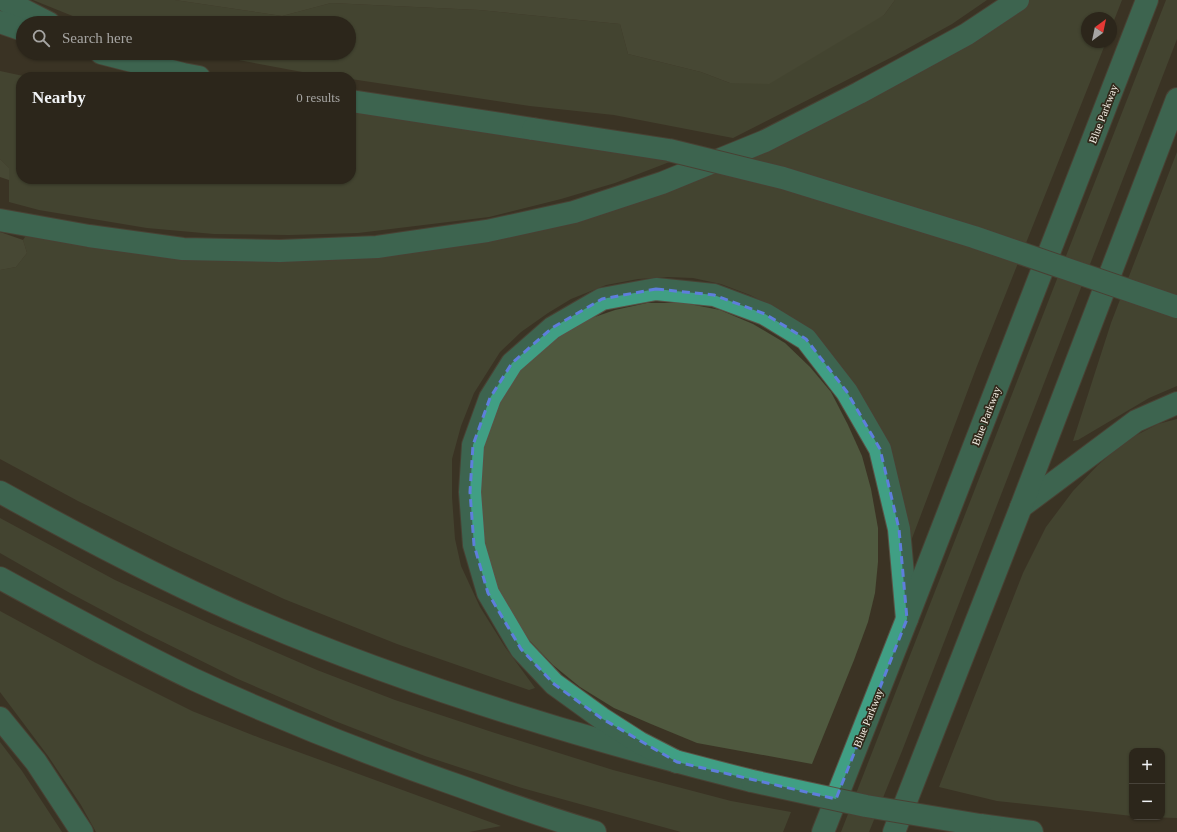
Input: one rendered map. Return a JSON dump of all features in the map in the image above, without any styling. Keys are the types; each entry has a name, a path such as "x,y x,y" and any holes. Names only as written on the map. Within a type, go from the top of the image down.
{"highway":[{"path":"4,0 35,16"},
{"path":"0,220 89,236 183,249 280,251 377,247 487,231 574,212 662,183 765,141 859,93 967,34 1018,0"},
{"name":"Blue Parkway","path":"823,832 1147,0"},
{"path":"0,22 16,28"},
{"path":"133,60 176,72"},
{"path":"894,832 1021,507 1177,99"},
{"path":"356,101 669,150 783,178 974,237 1177,307"},
{"path":"677,762 640,743 601,718 554,684 521,649 488,593 474,545 470,492 473,445 475,438 490,398 512,363 552,328 602,299 656,289 714,295 765,314 806,340 847,392 880,449 899,529 907,619"},
{"path":"1021,507 1136,421 1177,403"},
{"path":"0,492 86,539 232,610 328,649 426,685 554,727 677,762 752,781 866,806 1032,832"},
{"path":"0,578 85,625 194,679 300,726 408,768 529,811 595,832"},
{"path":"0,718 36,762 82,832"}],"highlighted area":[{"path":"656,289 714,295 765,314 806,339 847,392 880,449 899,529 907,619 836,799 677,762 601,718 554,684 521,649 488,593 474,545 470,492 473,445 490,398 512,363 552,328 602,299"}],"green space":[{"path":"33,0 175,0 282,16 73,16"},
{"path":"175,0 895,0 884,15 769,84 730,83 701,72 628,54 620,24 479,10 331,3 282,16"},
{"path":"895,0 987,0 952,24 896,55 733,138 614,115 530,106 356,80 356,72 302,72 238,60 356,60 356,16 282,16 331,3 479,10 620,24 628,54 701,72 730,83 884,15"},
{"path":"1029,0 1122,0 1117,13 1081,12 1081,48 1104,48 977,366 908,549 857,390 837,361 819,341 796,321 773,306 721,284 693,278 668,277 638,279 606,285 571,299 521,332 500,352 474,393 461,426 452,459 452,497 455,539 461,566 480,607 505,647 535,688 529,690 397,644 284,599 176,549 78,501 0,459 0,270 16,267 27,253 23,240 27,234 201,258 611,210"},
{"path":"1166,0 1177,0 1177,39 902,751 869,832 841,832"},
{"path":"0,71 16,74 16,184 356,184 356,112 672,161 615,183 561,199 489,217 358,233 289,235 214,234 147,228 39,210 9,202 9,168 0,159"},
{"path":"1177,152 1177,386 1149,398 1078,440 1073,441 1111,323"},
{"path":"0,159 9,168 9,180 0,177"},
{"path":"0,232 23,240 27,253 16,267 0,270"},
{"path":"647,303 684,303 720,310 753,324 785,343 810,367 831,392 862,456 871,489 878,528 878,562 875,593 868,622 854,660 812,764 697,743 614,708 580,687 553,665 530,641 513,617 498,589 484,552 475,498 489,417 517,371 560,336 586,320 615,310"},
{"path":"1177,419 1177,818 1165,818 1165,748 1129,748 1129,816 997,801 939,787 1023,573 1046,527 1073,491 1098,465 1127,440 1158,424"},
{"path":"0,518 115,580 213,625 317,670 395,700 613,770 731,801 791,812 783,832 681,832 522,788 425,756 335,721 238,679 145,633 70,593 0,553"},
{"path":"0,611 96,663 192,711 260,738 501,826 469,832 96,832 81,805 48,756 0,692"},
{"path":"0,742 22,771 62,832 0,832"}]}
